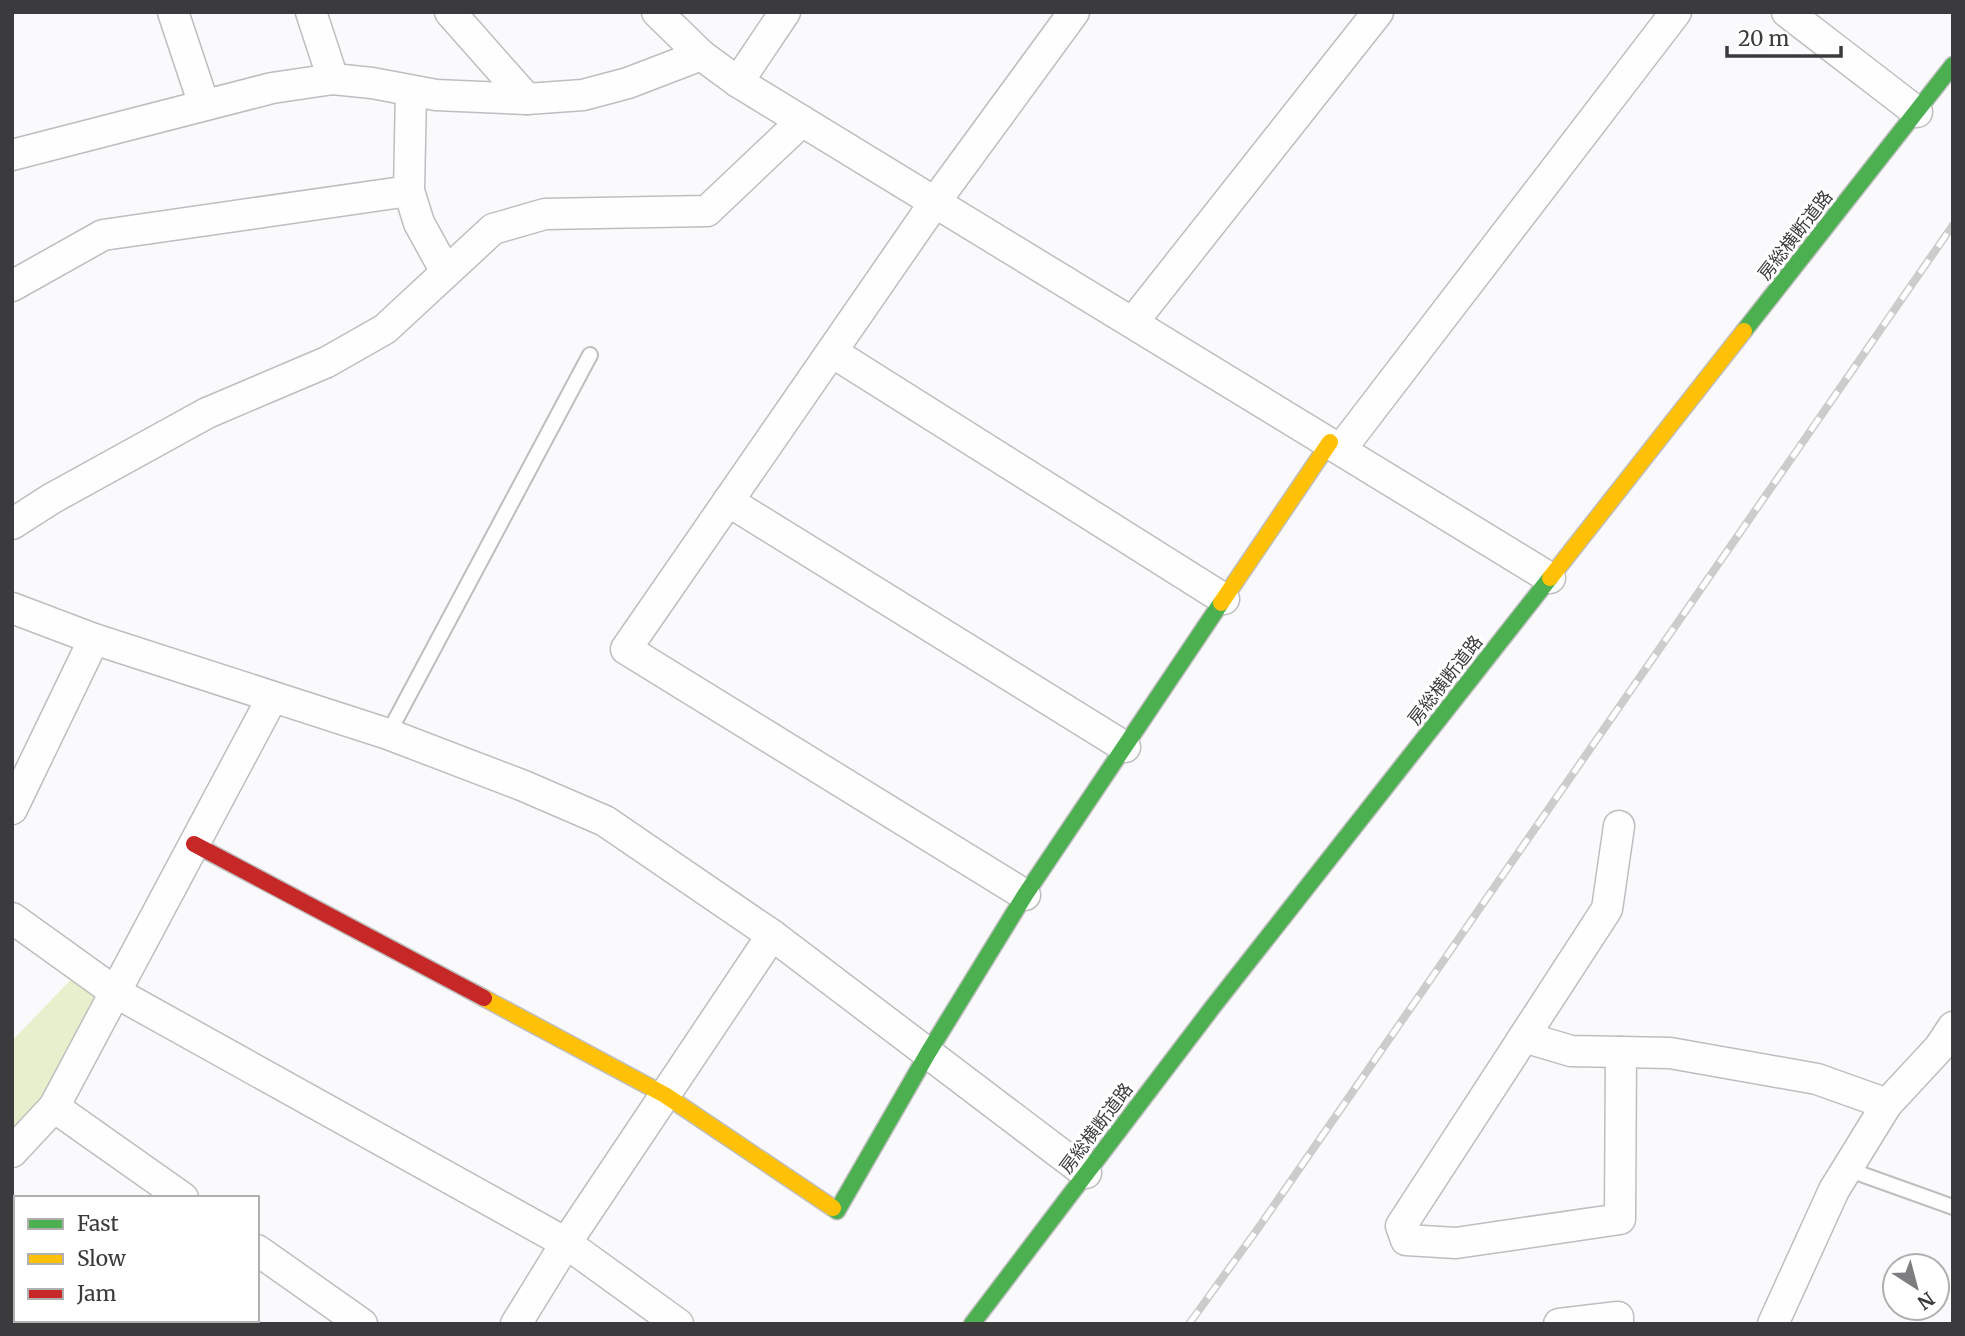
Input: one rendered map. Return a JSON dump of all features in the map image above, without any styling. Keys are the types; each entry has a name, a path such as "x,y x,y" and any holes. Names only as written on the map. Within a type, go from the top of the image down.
{"main road":[{"name":"房総横断道路","path":"972,1324 1212,1008 1953,65"},
{"path":"194,844 665,1095 837,1211 928,1053 1025,895 1224,599 1335,445"}],"street":[{"path":"173,12 204,104"},
{"path":"311,12 332,79"},
{"path":"450,12 527,99"},
{"path":"657,12 701,55 738,82 1550,578"},
{"path":"738,82 785,12"},
{"path":"1025,895 626,649 936,202 1074,12"},
{"path":"1133,322 1377,12"},
{"path":"1335,445 1676,12"},
{"path":"1787,12 1917,111"},
{"path":"14,150 272,88 332,79 372,83 436,95 527,99 583,95 628,83 701,55"},
{"path":"411,91 410,191 419,223 446,272"},
{"path":"12,524 51,499 207,413 327,362 385,329 493,229 545,214 707,211 802,121"},
{"path":"12,286 103,235 410,191"},
{"path":"832,352 1224,599"},
{"path":"728,501 1125,747"},
{"path":"12,608 94,639 388,734 524,786 605,821 772,935 1086,1173"},
{"path":"12,809 94,639"},
{"path":"12,1152 54,1107 272,698"},
{"path":"1619,827 1607,909 1401,1226 1406,1240 1457,1243 1620,1219 1621,1052"},
{"path":"12,918 115,992 566,1243 678,1324"},
{"path":"516,1324 566,1243 772,935"},
{"path":"1773,1324 1834,1191 1847,1169 1887,1104 1939,1048 1953,1027"},
{"path":"1524,1037 1571,1051 1670,1053 1817,1079 1887,1104"},
{"path":"54,1107 180,1196"},
{"path":"259,1251 362,1324"},
{"path":"1559,1324 1618,1317 1618,1324"}],"lane":[{"path":"388,734 590,355"},
{"path":"1847,1169 1953,1207"}],"green space":[{"path":"82,968 115,992 12,1149 12,1041"}],"railway":[{"path":"1189,1324 1259,1227 1953,225"}],"traffic: fast":[{"path":"1744,331 1953,65"},
{"path":"972,1324 1212,1008 1550,578"},
{"path":"833,1208 837,1211 928,1053 1025,895 1221,603"}],"traffic: slow":[{"path":"1550,578 1744,331"},
{"path":"1221,603 1330,442"},
{"path":"484,998 665,1095 833,1208"}],"traffic: jam":[{"path":"194,844 484,998"}]}
